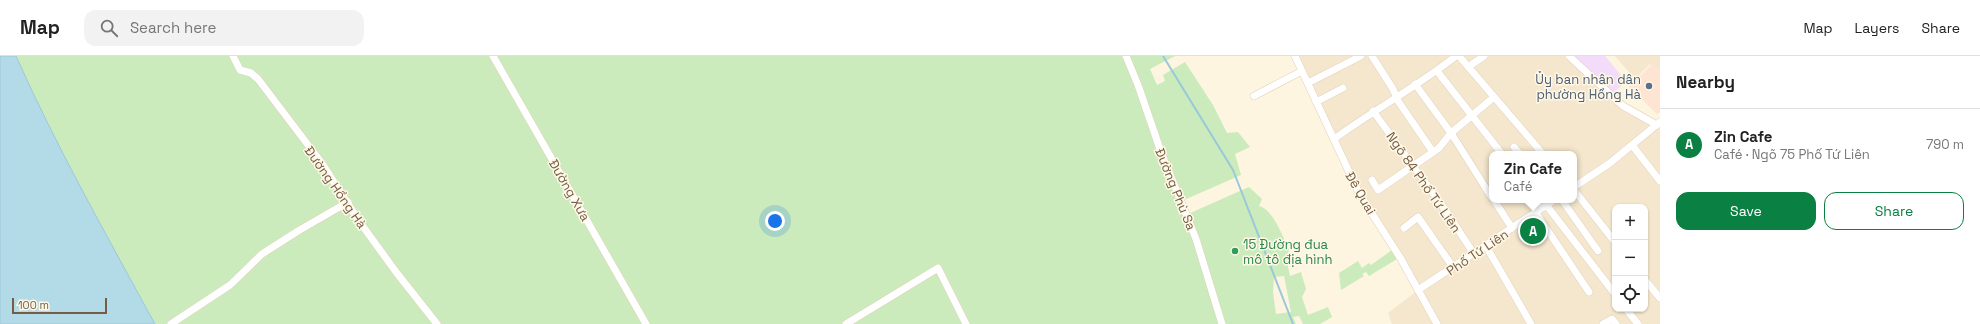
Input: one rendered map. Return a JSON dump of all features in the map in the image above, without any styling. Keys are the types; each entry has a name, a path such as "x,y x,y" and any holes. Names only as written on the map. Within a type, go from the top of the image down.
{"street":[{"name":"Đường Hồng Hà","path":"233,56 240,70 251,73 258,79 321,162 396,272 437,324"},
{"name":"Đường Xưa","path":"493,56 646,324"},
{"name":"Đường Phù Sa","path":"1126,56 1143,99 1160,152 1196,239 1222,324"},
{"name":"Đê Quai","path":"1295,56 1360,193 1437,324"},
{"path":"1308,83 1361,56"},
{"path":"1372,56 1397,96 1398,101 1433,152"},
{"path":"1334,139 1373,111 1458,56 1540,151"},
{"path":"1468,67 1484,56"},
{"path":"1569,56 1623,106 1658,124 1577,185"},
{"path":"1254,96 1302,71"},
{"path":"1437,71 1500,151"},
{"path":"1415,84 1451,133 1489,193"},
{"path":"1316,102 1343,88"},
{"path":"1372,180 1378,190 1439,148 1451,133 1494,97"},
{"name":"Ngõ 84 Phố Tứ Liên","path":"1373,111 1413,165 1474,254"},
{"path":"1632,145 1660,181"},
{"path":"1514,147 1517,151"},
{"path":"1577,194 1613,240"},
{"path":"171,324 230,285 262,254 298,230 348,202"},
{"path":"1496,203 1512,228"},
{"path":"1542,203 1612,290"},
{"name":"Phố Tứ Liên","path":"1418,290 1550,203"},
{"path":"1564,203 1598,251"},
{"path":"1536,213 1588,292"},
{"path":"1404,228 1418,217 1454,267"},
{"path":"1486,246 1531,324"},
{"path":"846,324 938,268 966,324"},
{"path":"1648,284 1660,298"},
{"path":"1628,312 1635,323"},
{"path":"1603,324 1612,319 1616,324"}],"shaded area":[{"path":"1296,56 1569,56 1612,95 1660,122 1660,324 1392,324 1388,313 1418,290 1359,193"},
{"path":"1572,56 1605,56 1624,79 1625,83 1614,92"},
{"path":"1615,56 1660,56 1660,76 1650,64 1635,79"},
{"path":"1653,63 1660,71 1660,112 1657,114 1629,87"}],"green space":[{"path":"16,56 1175,56 1150,69 1157,85 1165,81 1163,75 1185,62 1213,105 1227,133 1238,132 1250,147 1235,154 1241,175 1184,200 1188,214 1249,187 1262,199 1259,206 1269,212 1284,238 1289,250 1286,258 1290,276 1301,272 1306,289 1302,297 1308,315 1328,307 1332,317 1320,324 1303,324 1299,316 1293,317 1296,324 155,324 83,192","holes":["1284,276 1291,312 1276,314 1273,292 1274,277"]},
{"path":"1392,250 1397,259 1369,276 1366,272 1362,274 1364,276 1341,290 1339,273 1358,261 1362,268 1369,263 1371,265"}],"water":[{"path":"0,56 16,56 65,158 155,324 0,324"}],"waterway":[{"path":"1163,56 1233,170 1293,324"}],"place":[{"name":"Ủy ban nhân dân phường Hồng Hà","path":"1649,86"},
{"name":"Zin Cafe","path":"1533,231"},
{"name":"15 Đường đua mô tô địa hình","path":"1235,251"}]}
